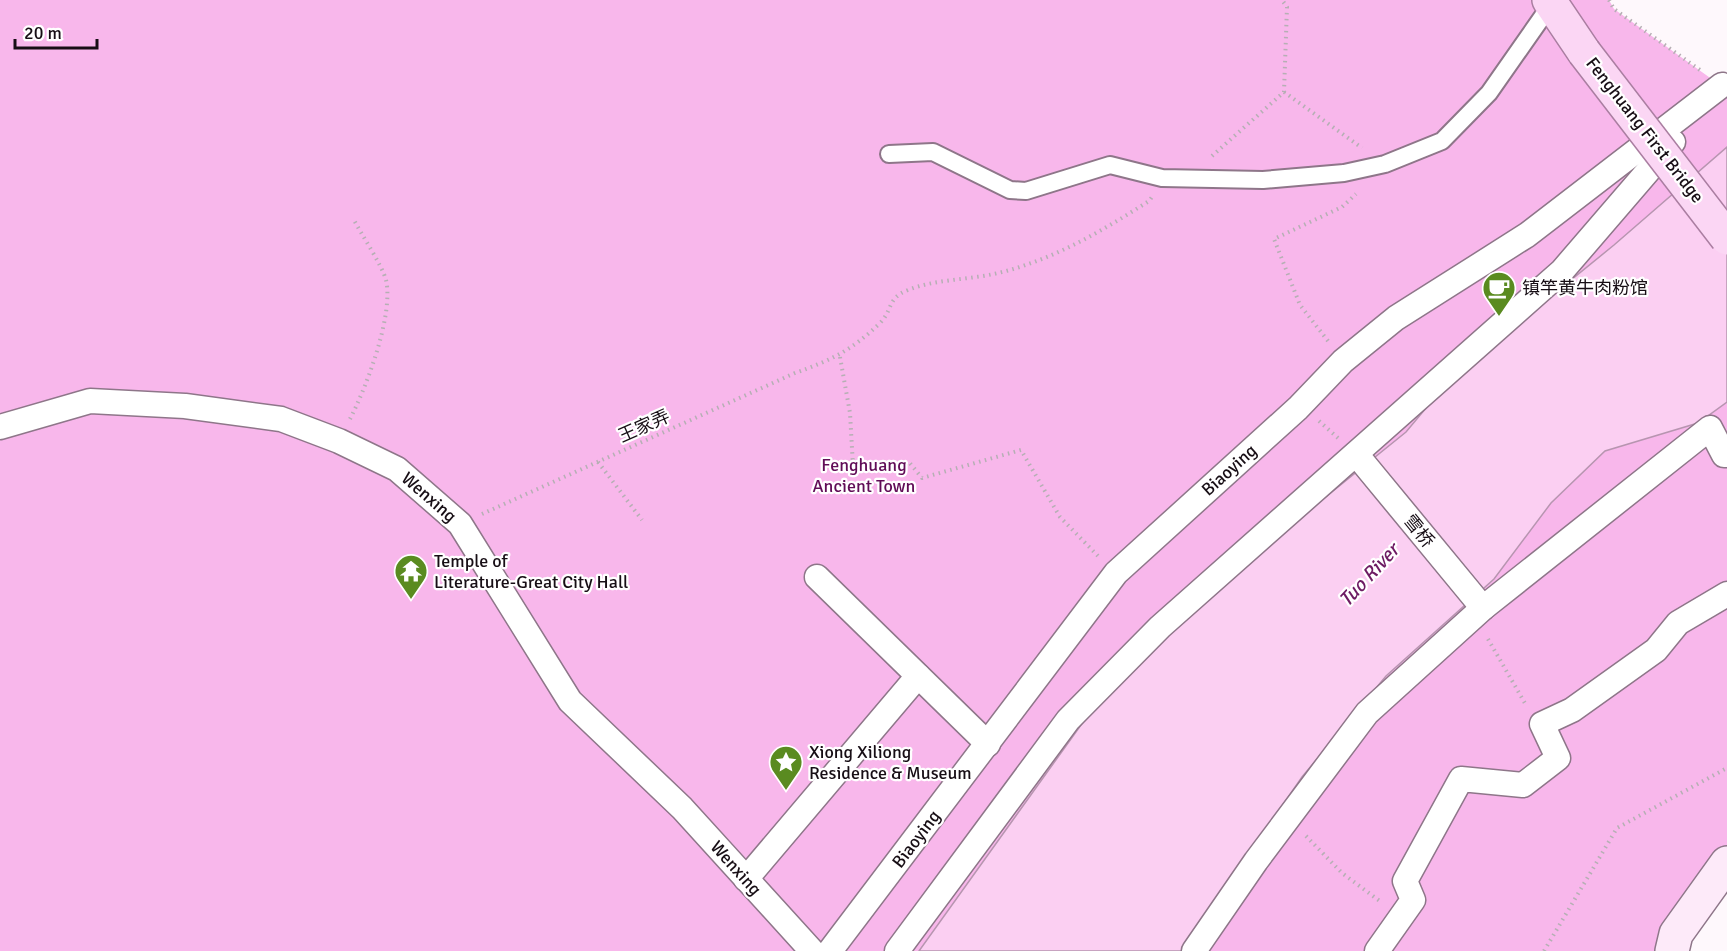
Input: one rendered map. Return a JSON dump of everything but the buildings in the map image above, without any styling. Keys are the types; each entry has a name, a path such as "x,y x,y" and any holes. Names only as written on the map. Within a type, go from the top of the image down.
{"main road":[{"name":"Fenghuang First Bridge","path":"1551,2 1584,52 1727,238"},
{"path":"1672,951 1676,934 1727,863"}],"street":[{"name":"Biaoying","path":"830,951 1116,573 1298,408 1343,361 1396,318 1527,235 1722,85"},
{"path":"897,951 1068,720 1160,627 1562,271 1722,85"},
{"name":"Wenxing","path":"0,427 90,402 184,406 281,419 339,441 397,469 460,524 570,700 682,808 812,951"},
{"path":"1194,951 1367,713 1483,608 1710,428 1724,455 1727,455"},
{"name":"雪桥","path":"1356,454 1483,608"},
{"path":"817,577 988,744"},
{"path":"1377,951 1413,900 1405,881 1461,779 1523,785 1558,758 1542,724 1572,710 1656,650 1678,623 1727,594"},
{"path":"746,879 918,676"}],"lane":[{"path":"889,154 933,152 1010,190 1026,191 1110,165 1162,178 1263,180 1344,173 1385,164 1442,141 1489,93 1551,2"}],"path":[{"path":"1203,156 1215,156 1284,92 1287,7 1282,0"},
{"path":"1608,0 1614,9 1722,85"},
{"path":"1284,92 1385,164 1342,207 1274,239 1300,305 1343,361"},
{"name":"王家弄","path":"460,524 795,373 840,356 882,321 893,297 909,289 998,273 1052,256 1149,201 1162,178"},
{"path":"339,441 367,387 384,322 386,280 353,218"},
{"path":"840,356 850,413 853,466 909,462 922,478 1021,450 1060,517 1116,573"},
{"path":"1298,408 1316,417 1356,454"},
{"path":"598,462 642,520"},
{"path":"1483,608 1489,643 1522,700 1542,724"},
{"path":"1544,951 1617,828 1727,768"},
{"path":"1289,818 1342,873 1401,917"}],"green space":[{"name":"Fenghuang Ancient Town","path":"0,0 1609,0 1614,9 1727,90 1727,847 1660,931 1655,951 0,951"}],"water":[{"name":"Tuo River","path":"1727,147 1727,402 1698,423 1605,451 1551,503 1494,579 1386,676 1302,777 1182,951 919,951 1091,711 1239,567 1406,432 1452,377 1614,245"}],"place":[{"name":"镇竿黄牛肉粉馆","path":"1499,317"},
{"name":"Temple of Literature-Great City Hall","path":"411,600"},
{"name":"Xiong Xiliong Residence & Museum","path":"786,791"}]}
